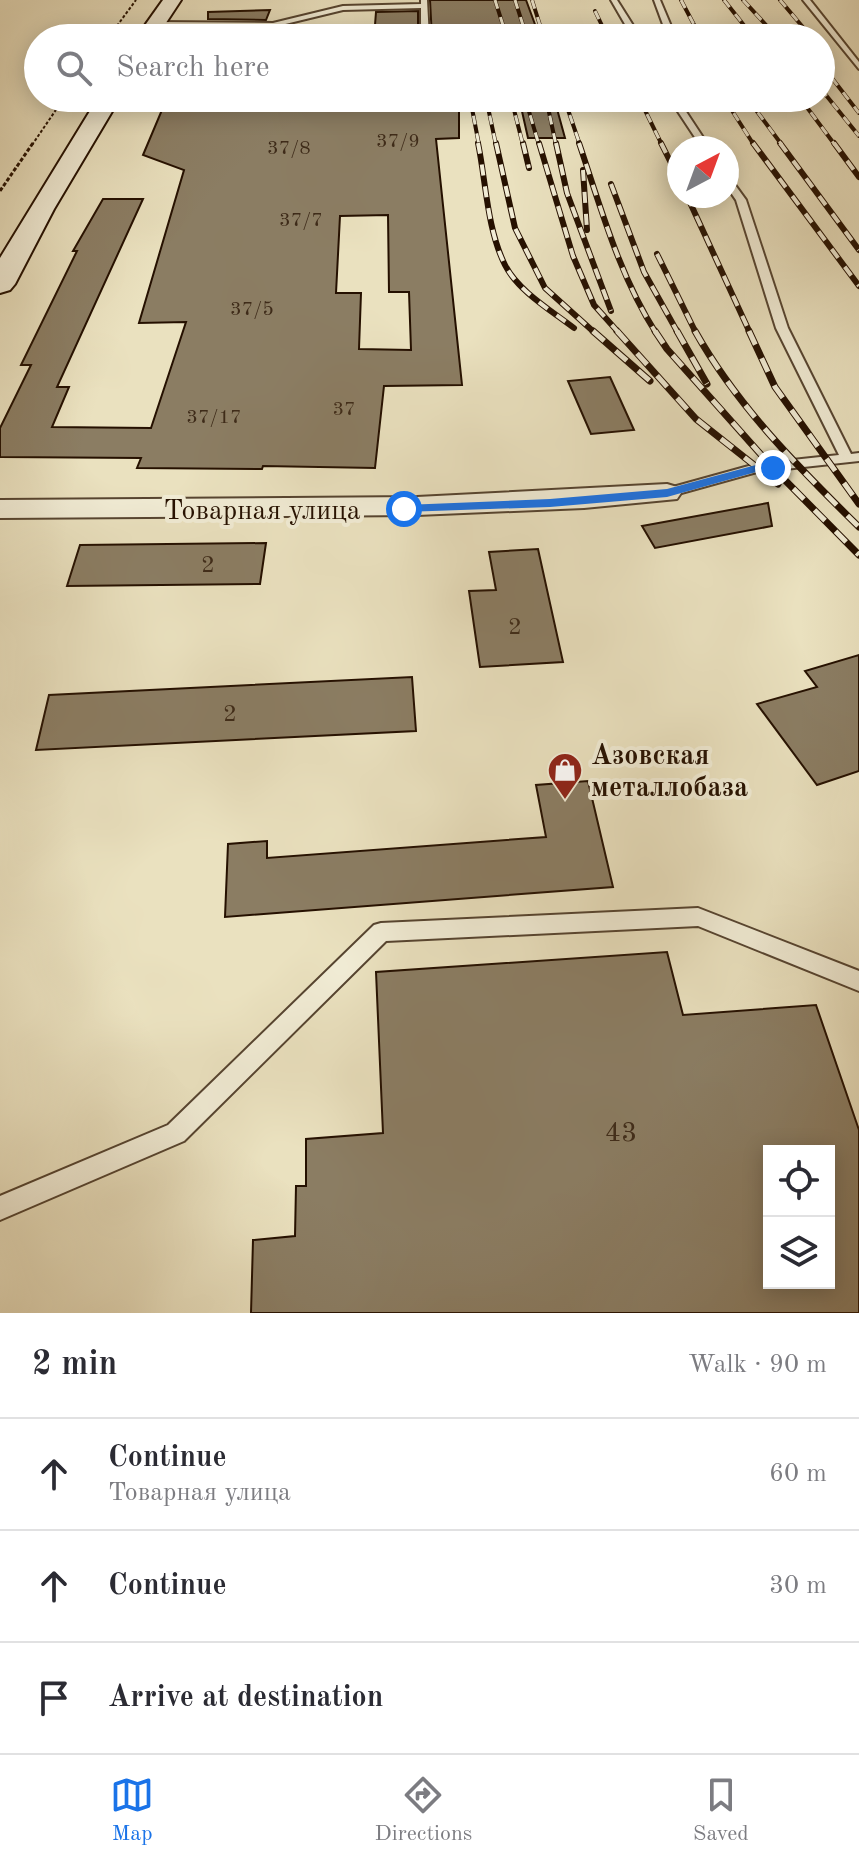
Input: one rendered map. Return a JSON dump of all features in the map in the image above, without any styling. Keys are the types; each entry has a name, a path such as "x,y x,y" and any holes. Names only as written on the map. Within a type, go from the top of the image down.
{"main road":[{"path":"155,24 172,0"},
{"path":"0,284 41,209 100,112"}],"street":[{"name":"Товарная улица","path":"0,509 404,509 550,503 667,493"}],"lane":[{"path":"614,0 623,0"},
{"path":"614,0 629,24"},
{"path":"657,0 666,24"},
{"path":"806,0 825,24"},
{"path":"276,24 343,4 423,3 424,24"},
{"path":"835,37 859,67"},
{"path":"683,112 698,136"},
{"path":"667,493 756,468 853,458 782,328 739,197"},
{"path":"0,1208 176,1133 381,932 698,917 859,981"}],"path":[{"path":"118,24 136,0"},
{"path":"0,191 54,112"}],"building":[{"path":"430,0 526,0 535,24 431,24"},
{"path":"270,10 266,20 208,19 208,12"},
{"path":"418,11 418,24 375,24 376,12"},
{"path":"161,112 459,112 459,138 436,139 462,385 384,386 375,468 137,468 141,458 0,457 0,428 31,365 21,365 77,251 73,251 103,199 143,199 57,387 69,387 52,427 151,428 186,322 139,323 184,170 143,155","holes":["388,215 389,292 409,292 411,350 359,349 361,293 336,293 340,216"]},
{"path":"522,112 558,112 565,138 528,138"},
{"path":"610,377 634,430 591,434 568,381"},
{"path":"768,503 772,526 655,548 642,526"},
{"path":"266,543 260,584 67,586 80,545"},
{"path":"538,549 563,662 480,667 469,591 496,590 489,552"},
{"path":"859,655 859,771 817,785 757,704 817,687 805,671"},
{"path":"412,677 416,731 36,750 49,695"},
{"path":"588,781 613,887 225,917 228,844 267,841 267,858 546,837 536,785"},
{"path":"667,952 683,1015 816,1005 859,1130 859,1313 251,1313 253,1240 295,1236 296,1186 306,1186 306,1139 383,1133 376,972"}],"railway":[{"path":"495,0 503,24"},
{"path":"515,0 523,24"},
{"path":"532,0 540,24"},
{"path":"681,0 694,24"},
{"path":"724,0 743,24"},
{"path":"743,0 765,24"},
{"path":"780,0 800,24"},
{"path":"595,11 601,24"},
{"path":"835,82 859,113"},
{"path":"835,106 859,136"},
{"path":"473,112 479,145"},
{"path":"489,112 496,145"},
{"path":"515,112 523,145"},
{"path":"529,112 539,145"},
{"path":"549,112 556,145"},
{"path":"569,112 580,145"},
{"path":"646,112 662,145"},
{"path":"733,112 754,145"},
{"path":"757,112 782,145"},
{"path":"810,112 835,145"},
{"path":"478,143 491,221 505,265 527,292 574,328"},
{"path":"496,143 515,228 545,288 595,333"},
{"path":"523,143 529,168"},
{"path":"539,143 573,256 594,305 619,333"},
{"path":"556,143 567,193 611,311"},
{"path":"579,143 621,265 656,333"},
{"path":"753,143 859,286"},
{"path":"780,143 859,250"},
{"path":"834,143 859,177"},
{"path":"662,145 667,155"},
{"path":"583,170 587,230"},
{"path":"611,184 644,272 678,333"},
{"path":"693,208 750,333"},
{"path":"657,254 695,331"},
{"path":"593,331 650,381"},
{"path":"617,331 696,419 778,484"},
{"path":"655,331 667,349 773,468 859,555"},
{"path":"677,331 707,384"},
{"path":"695,331 749,410 859,527"},
{"path":"749,331 775,387 859,504"}],"place":[{"name":"Азовская металлобаза","path":"565,801"}],"route":[{"path":"404,509 550,503 667,493 756,468 773,468"}]}
